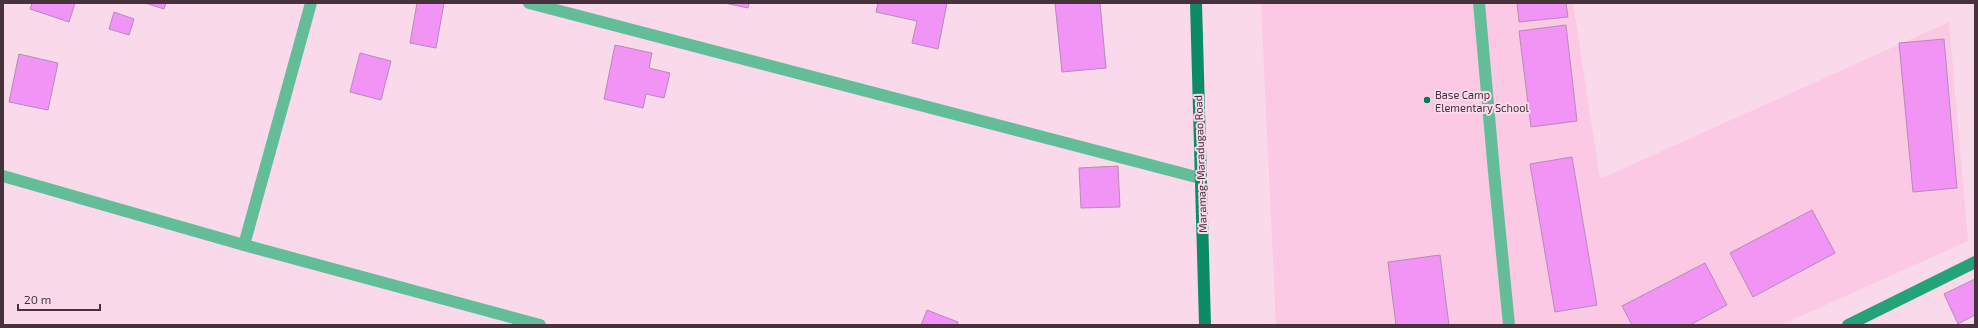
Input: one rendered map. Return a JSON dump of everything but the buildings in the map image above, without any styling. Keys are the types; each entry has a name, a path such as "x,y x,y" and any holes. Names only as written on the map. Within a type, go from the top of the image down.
{"main road":[{"name":"Maramag-Maradugao Road","path":"1196,3 1205,325"}],"street":[{"path":"244,245 311,3"},
{"path":"528,3 1200,178"},
{"path":"1479,3 1509,325"},
{"path":"3,176 244,245 540,325"},
{"path":"1848,325 1975,262"}],"shaded area":[{"name":"Base Camp Elementary School","path":"1261,3 1573,3 1600,179 1949,22 1968,241 1781,325 1276,325"}],"place":[{"name":"Base Camp Elementary School","path":"1427,100"}]}
